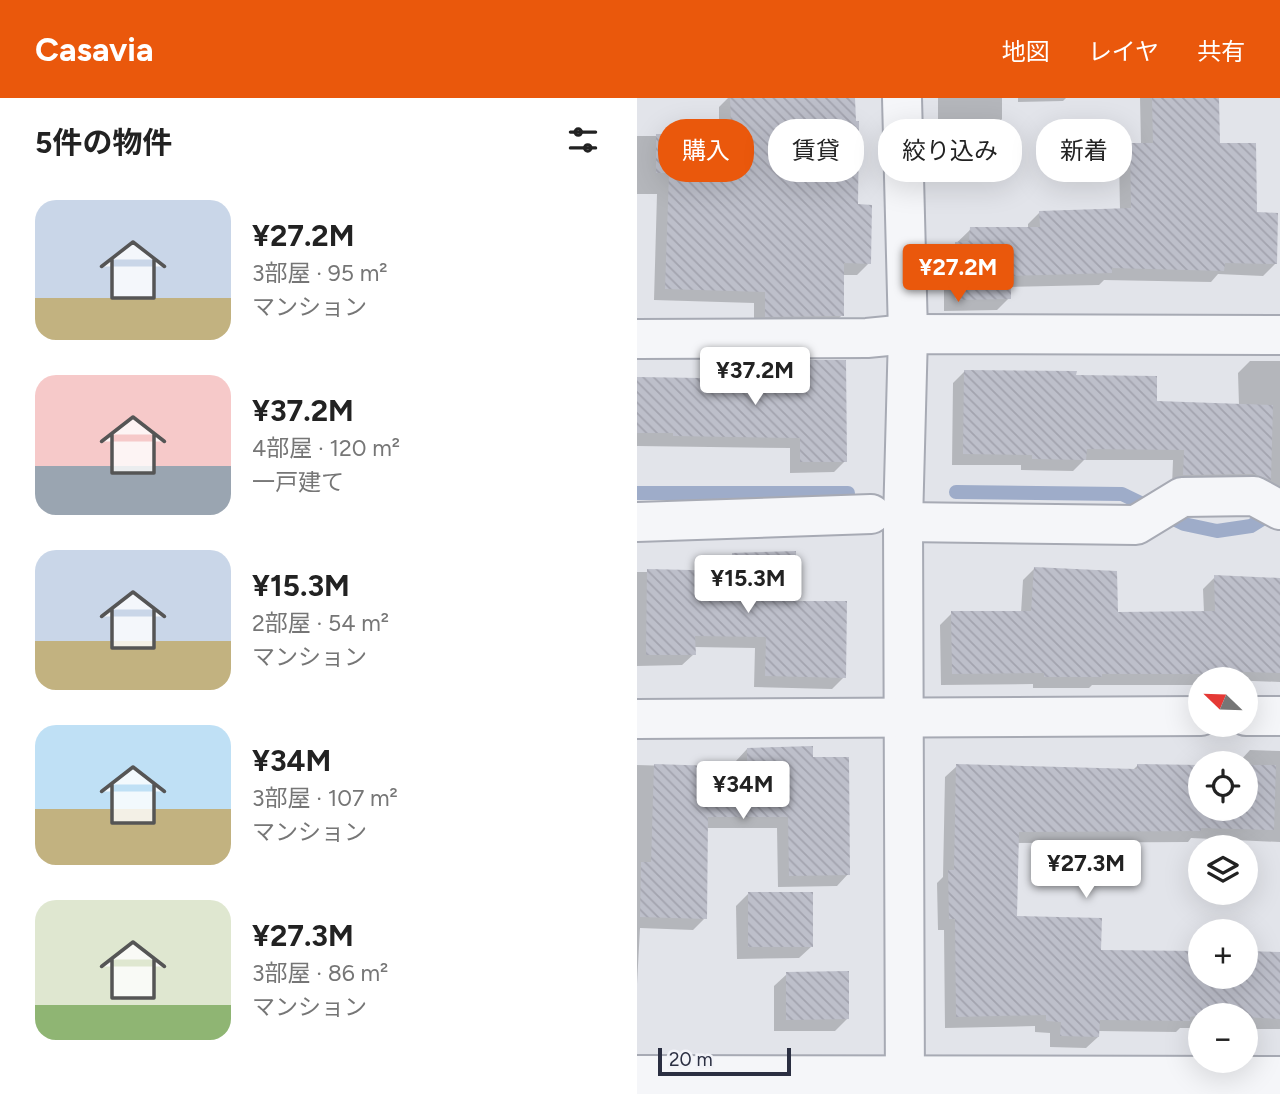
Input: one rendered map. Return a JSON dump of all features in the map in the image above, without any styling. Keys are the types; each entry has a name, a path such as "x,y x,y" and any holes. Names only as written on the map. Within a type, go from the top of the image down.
{"street":[{"path":"902,98 908,334 887,518 904,718 905,1084"},
{"path":"637,339 867,338 908,334 1280,335"},
{"path":"637,522 887,518 1136,526 1182,496 1254,496 1276,508"},
{"path":"637,719 1188,716"},
{"path":"1258,716 1280,716"},
{"path":"637,1075 905,1084 1280,1076"}],"building":[{"path":"730,98 855,98 856,119 768,119 768,182 858,182 858,204 872,205 871,264 844,263 844,316 765,317 765,292 665,289 669,182 754,182 754,119 731,119"},
{"path":"1152,98 1219,98 1220,143 1256,143 1257,212 1278,213 1277,264 1225,263 1224,271 1112,268 1112,273 1011,276 1011,299 955,300 955,242 969,241 970,227 1040,227 1039,211 1131,208 1132,143 1153,143"},
{"path":"658,134 658,173 656,173"},
{"path":"765,360 846,360 847,462 800,462 800,438 637,433 637,377 765,379"},
{"path":"964,370 1077,371 1076,375 1157,376 1157,401 1273,405 1271,480 1254,474 1183,475 1184,450 1087,449 1086,460 1032,459 1032,455 963,454"},
{"path":"796,551 797,601 847,601 846,678 765,676 766,637 695,636 696,655 646,655 647,569 733,571 732,553"},
{"path":"1034,567 1117,571 1118,612 1215,611 1214,575 1280,578 1280,673 1258,672 1258,667 1188,667 1188,674 1102,674 1102,677 1044,677 1044,673 952,674 951,611 1031,611"},
{"path":"813,746 813,757 849,757 850,875 789,876 788,817 708,817 707,919 640,917 641,862 651,862 654,764 747,767 747,748"},
{"path":"956,764 1137,769 1137,764 1188,765 1188,821 1258,821 1258,765 1276,765 1274,830 1201,828 1201,831 1019,832 1017,916 1102,918 1101,950 1188,951 1188,989 1258,989 1258,951 1280,952 1280,1019 1258,1018 1258,1003 1188,1003 1188,1021 1100,1020 1099,1037 1060,1036 1061,1022 1046,1021 1046,1015 956,1017 955,919 949,919 948,870 954,870"},
{"path":"748,892 813,892 813,947 748,947"},
{"path":"849,971 849,1019 786,1020 786,972"}],"waterway":[{"path":"956,492 1122,494 1184,524 1217,531 1251,526 1275,511"},
{"path":"637,493 848,493"}]}
